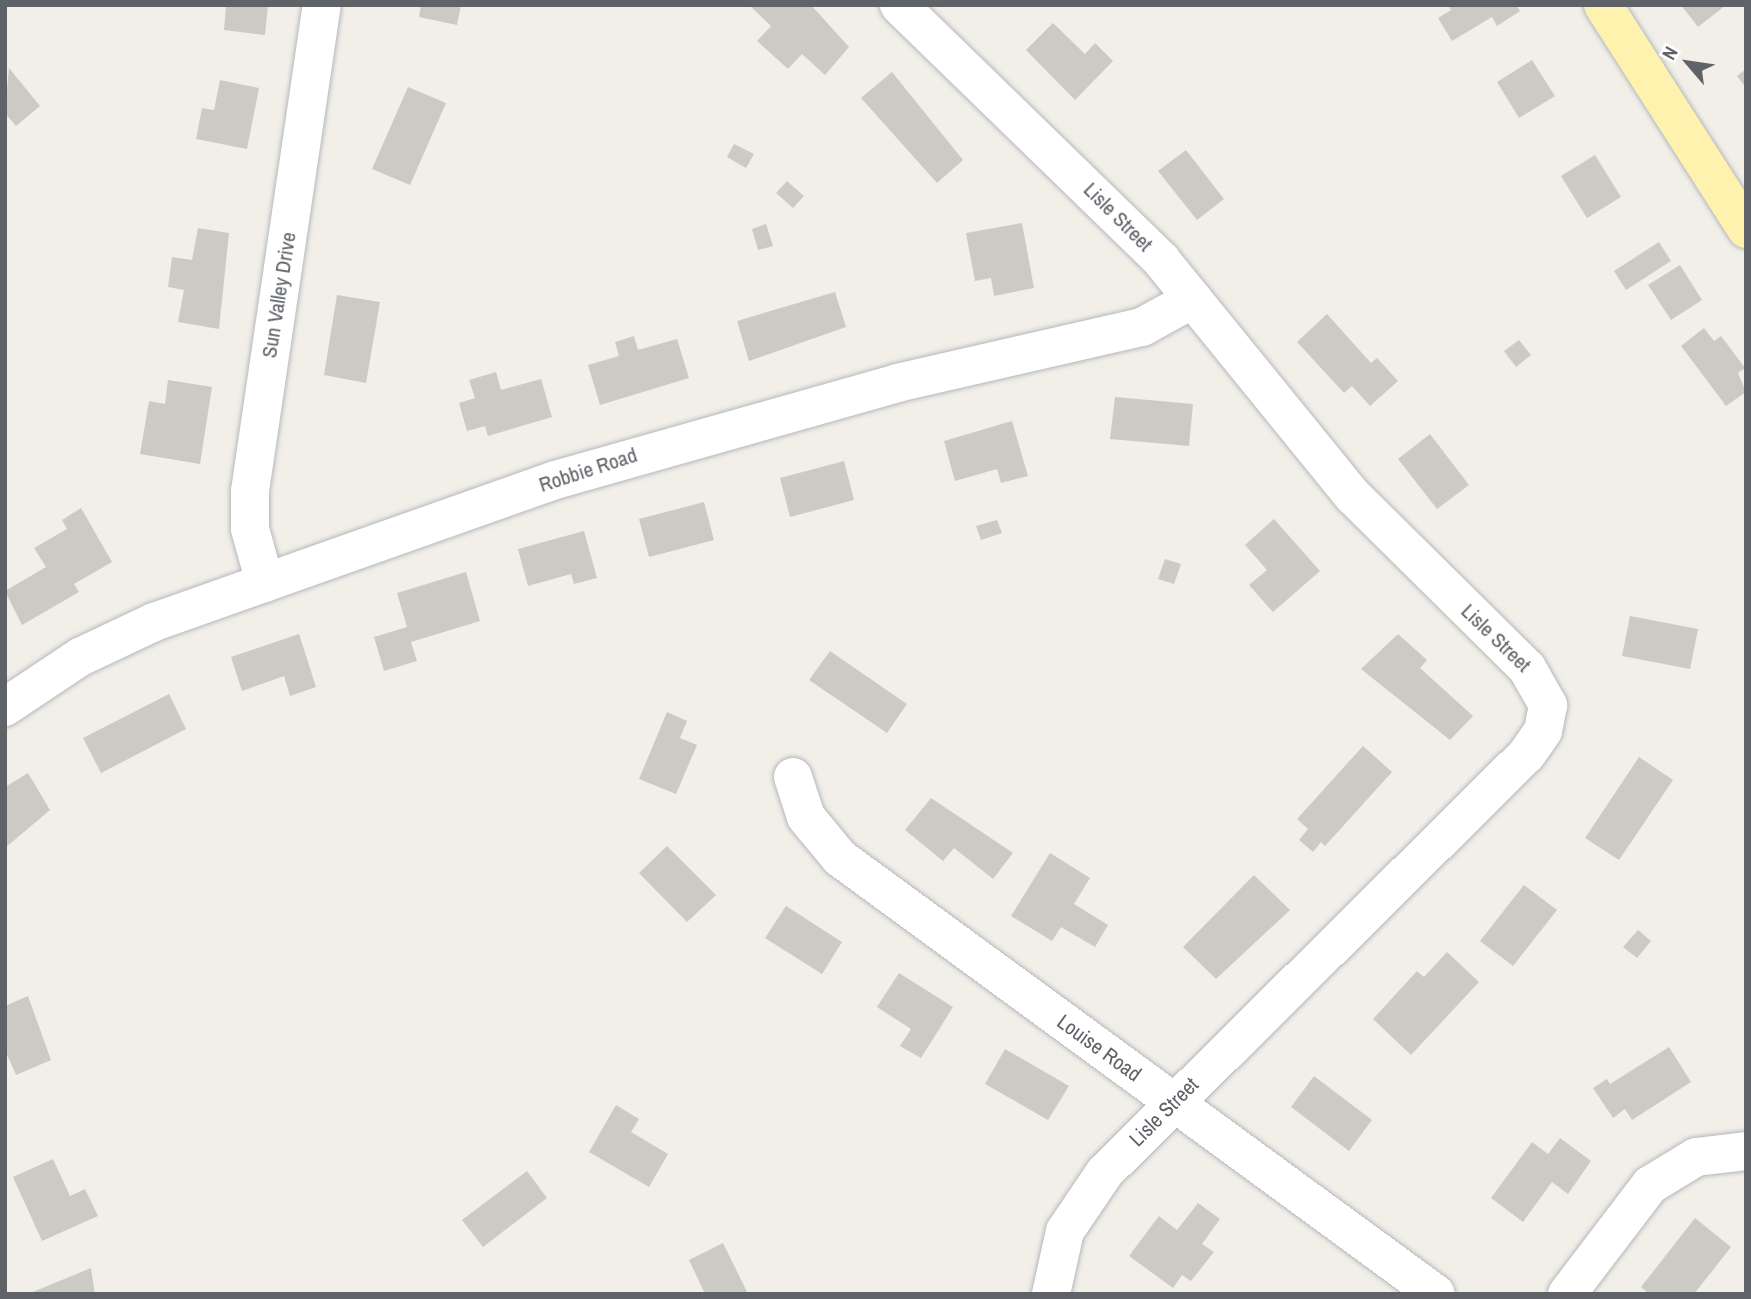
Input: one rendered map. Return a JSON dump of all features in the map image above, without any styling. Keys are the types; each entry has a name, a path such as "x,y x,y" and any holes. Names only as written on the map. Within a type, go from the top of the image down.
{"main road":[{"path":"1603,5 1746,229"}],"street":[{"name":"Sun Valley Drive","path":"265,583 250,529 250,491 322,5"},
{"name":"Lisle Street","path":"900,5 1136,234 1193,299 1353,496 1528,668 1548,705 1543,731 1526,755 1174,1103 1076,1211 1059,1245 1051,1294"},
{"name":"Robbie Road","path":"5,707 127,633 616,460 897,383 1142,327 1193,299"},
{"name":"Louise Road","path":"793,777 806,817 840,858 1436,1294"},
{"path":"1567,1294 1638,1196 1664,1174 1714,1152 1746,1151"}],"building":[{"path":"226,5 268,5 265,35 224,30"},
{"path":"421,5 461,5 457,25 419,17"},
{"path":"749,5 811,5 849,47 825,75 802,54 788,69 757,41 771,26"},
{"path":"1448,5 1516,5 1520,11 1497,26 1492,17 1452,41 1438,18 1451,10"},
{"path":"1681,5 1726,5 1698,27"},
{"path":"1053,23 1085,54 1095,43 1113,61 1075,100 1026,50"},
{"path":"1532,60 1555,96 1519,118 1497,82"},
{"path":"9,68 40,106 16,126 5,113"},
{"path":"1746,69 1746,88 1737,76"},
{"path":"892,72 963,160 937,183 861,98"},
{"path":"220,80 259,88 247,149 196,139 202,108 214,110"},
{"path":"408,87 446,103 410,185 372,169"},
{"path":"734,144 754,154 746,168 727,157"},
{"path":"1186,150 1224,199 1197,220 1158,171"},
{"path":"1595,155 1621,197 1587,218 1561,176"},
{"path":"787,181 804,196 793,208 776,193"},
{"path":"1022,223 1034,288 994,296 991,278 975,281 966,233"},
{"path":"766,224 773,246 758,250 752,229"},
{"path":"198,228 229,233 219,329 178,322 184,290 168,287 172,257 192,260"},
{"path":"1659,242 1671,261 1626,290 1614,271"},
{"path":"1680,265 1702,300 1671,320 1648,285"},
{"path":"835,292 846,327 749,361 737,321"},
{"path":"337,295 380,302 366,383 324,375"},
{"path":"1327,314 1371,363 1377,358 1398,381 1370,406 1352,386 1344,393 1297,342"},
{"path":"1704,328 1714,341 1721,336 1745,368 1738,373 1746,392 1726,406 1681,346"},
{"path":"634,336 638,350 677,339 689,378 600,405 588,365 619,356 615,342"},
{"path":"1519,340 1531,355 1516,367 1504,351"},
{"path":"496,372 501,390 541,379 552,417 488,436 485,426 467,431 459,403 475,398 469,380"},
{"path":"168,380 212,387 200,464 140,454 149,401 165,404"},
{"path":"1115,397 1193,404 1189,446 1110,439"},
{"path":"1012,421 1028,476 1001,483 997,469 955,481 944,441"},
{"path":"1430,434 1469,485 1437,509 1398,459"},
{"path":"844,461 854,500 790,517 780,478"},
{"path":"704,502 714,540 649,557 639,519"},
{"path":"81,508 112,562 74,584 79,592 22,625 5,591 46,567 34,548 67,529 62,520"},
{"path":"1274,519 1320,571 1273,612 1249,585 1267,570 1245,545"},
{"path":"997,520 1002,533 981,540 976,526"},
{"path":"584,531 597,578 574,584 571,574 528,586 518,549"},
{"path":"1165,559 1181,564 1174,584 1158,579"},
{"path":"466,572 480,621 411,642 417,661 384,671 374,637 407,627 397,593"},
{"path":"1630,616 1698,629 1690,669 1622,656"},
{"path":"299,634 316,687 290,696 284,676 242,691 231,657"},
{"path":"1398,634 1427,660 1420,668 1473,716 1450,740 1361,669"},
{"path":"830,651 907,704 887,733 809,680"},
{"path":"169,694 186,729 101,773 83,738"},
{"path":"667,712 687,721 680,738 697,745 676,794 639,779"},
{"path":"1363,746 1392,772 1325,846 1321,842 1313,852 1299,840 1308,829 1297,819"},
{"path":"1639,757 1673,780 1619,860 1585,838"},
{"path":"28,773 50,810 5,848 5,787"},
{"path":"931,798 1013,853 993,879 954,848 943,861 905,830"},
{"path":"667,846 716,895 687,922 639,873"},
{"path":"1050,853 1090,878 1074,904 1108,925 1095,947 1061,927 1052,941 1011,916"},
{"path":"1254,875 1290,910 1216,979 1183,947"},
{"path":"1524,885 1557,910 1513,966 1480,941"},
{"path":"786,906 842,942 822,974 765,938"},
{"path":"1638,930 1651,941 1637,958 1623,947"},
{"path":"1447,952 1479,982 1411,1055 1373,1019 1417,971 1424,977"},
{"path":"899,973 953,1007 921,1058 900,1046 911,1029 877,1007"},
{"path":"28,996 51,1060 16,1075 5,1050 5,1006"},
{"path":"1669,1047 1691,1082 1632,1120 1625,1109 1613,1118 1593,1088 1607,1079 1610,1084"},
{"path":"1005,1049 1069,1086 1048,1120 985,1084"},
{"path":"1314,1076 1372,1120 1349,1151 1291,1107"},
{"path":"616,1105 639,1119 631,1132 668,1154 649,1187 589,1152"},
{"path":"1560,1138 1591,1161 1568,1194 1552,1182 1523,1222 1491,1198 1532,1142 1548,1154"},
{"path":"53,1159 70,1196 85,1189 98,1216 42,1241 13,1177"},
{"path":"527,1171 547,1198 483,1247 462,1220"},
{"path":"1198,1203 1220,1219 1202,1244 1214,1252 1191,1281 1182,1275 1173,1288 1129,1256 1159,1216 1177,1230"},
{"path":"1695,1218 1731,1247 1694,1294 1649,1294 1641,1287"},
{"path":"723,1243 748,1294 705,1294 689,1260"},
{"path":"91,1268 95,1294 28,1294"}]}
